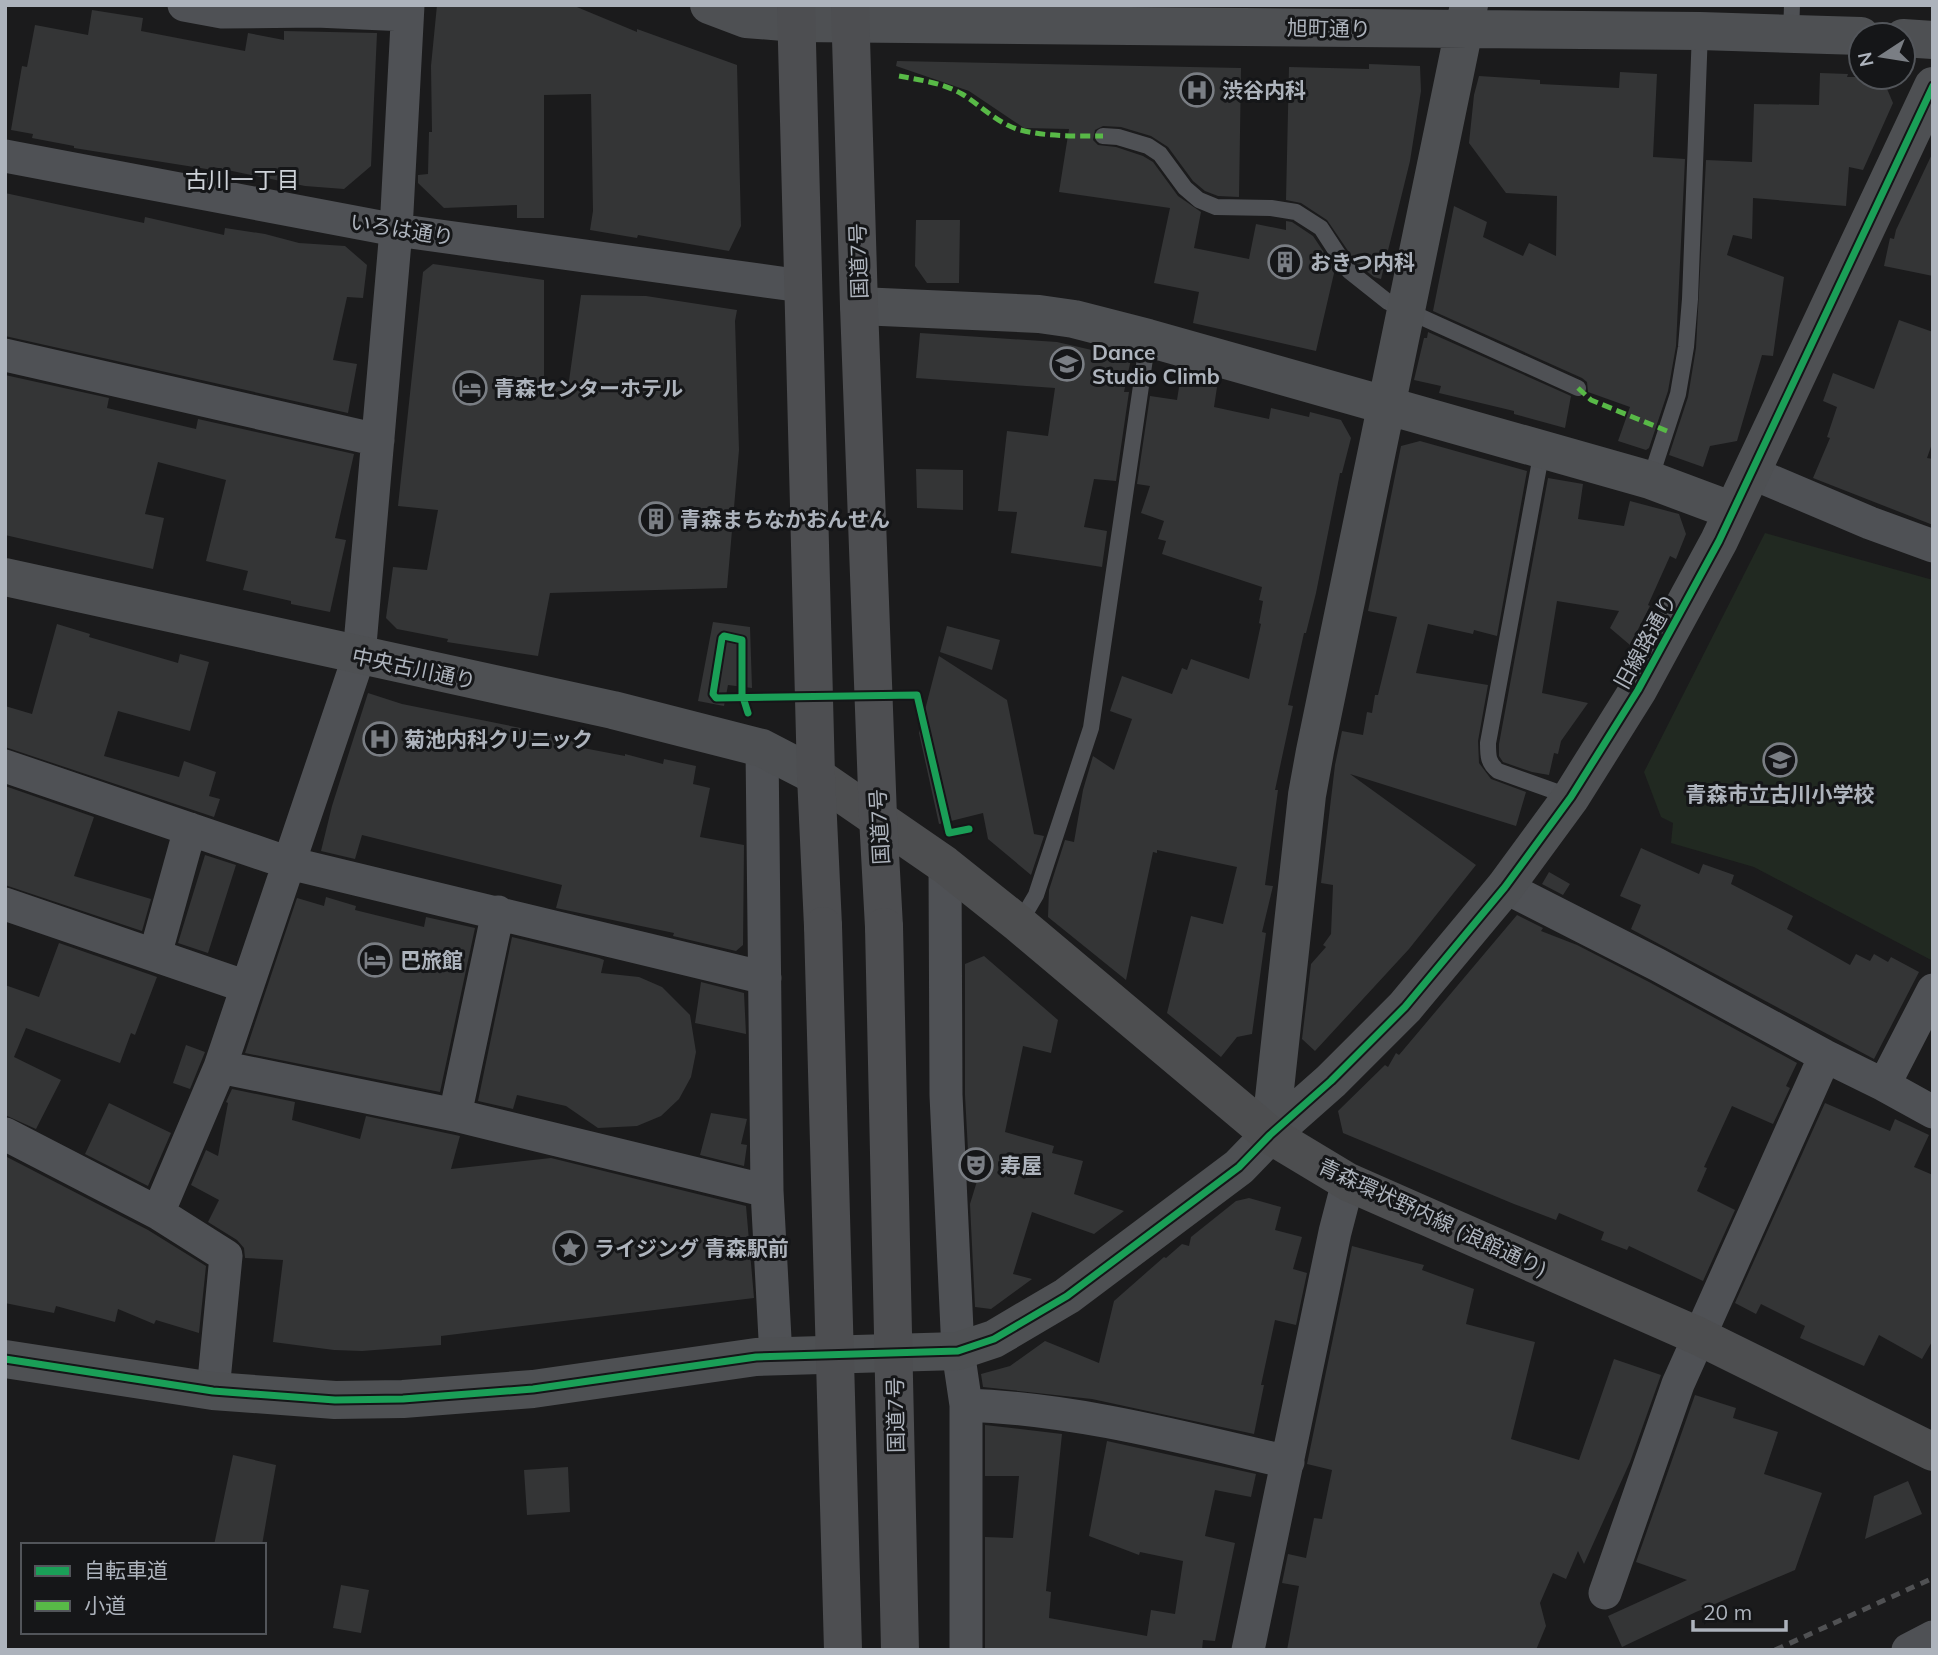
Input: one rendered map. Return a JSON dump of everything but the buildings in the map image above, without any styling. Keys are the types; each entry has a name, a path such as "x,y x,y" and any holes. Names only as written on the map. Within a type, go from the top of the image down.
{"highway":[{"path":"796,14 843,1650"},
{"name":"国道7号","path":"850,14 884,926 900,1650"}],"main road":[{"name":"青森環状野内線 (浪館通り)","path":"816,776 945,865 1270,1135 1348,1182 1698,1336 1933,1452"}],"street":[{"path":"159,1213 220,1067 359,656 396,230 407,10 222,12 184,5"},
{"name":"旭町通り","path":"709,5 746,19 796,14 1467,17 1700,31 1791,20 1847,33"},
{"path":"1270,1135 1307,795 1467,17"},
{"name":"旧線路通り","path":"5,1359 213,1391 335,1400 415,1398 533,1389 756,1357 958,1351 994,1339 1067,1296 1239,1167 1270,1135 1331,1082 1405,1007 1505,887 1571,797 1684,610 1752,473 1933,86"},
{"name":"いろは通り","path":"5,156 396,230 802,286"},
{"path":"859,306 1039,314 1074,319 1650,480 1733,511"},
{"path":"5,355 378,440"},
{"path":"1752,473 1870,523 1933,545"},
{"name":"中央古川通り","path":"5,577 613,710 762,748 816,776"},
{"path":"762,748 767,1191 776,1357"},
{"path":"5,766 289,863 765,978"},
{"path":"155,955 190,829"},
{"path":"945,865 946,1095 958,1351 965,1405 966,1650"},
{"path":"1505,887 1658,965 1933,1112"},
{"path":"5,904 247,987"},
{"path":"455,1115 498,912"},
{"path":"1884,1085 1933,990"},
{"path":"1605,1593 1678,1384 1825,1056"},
{"path":"220,1067 455,1115 767,1191"},
{"path":"5,1134 159,1213 226,1255 213,1391"},
{"path":"1248,1650 1335,1232 1348,1182"},
{"path":"965,1405 1003,1406 1081,1415 1288,1462"},
{"path":"1908,1650 1933,1637"}],"lane":[{"path":"1650,480 1678,394 1686,347 1700,31"},
{"path":"1103,136 1118,137 1148,146 1160,155 1185,188 1216,207 1283,209 1296,212 1321,228 1349,271 1388,302 1578,388"},
{"path":"1019,924 1036,895 1091,728 1148,338"},
{"path":"1542,450 1488,757 1491,765 1499,771 1571,797"}],"shaded area":[{"name":"青森市立古川小学校","path":"1765,533 1933,580 1933,961 1754,867 1671,843 1673,823 1661,817 1644,772"}],"railway":[{"path":"1775,1650 1933,1578"}],"marked path":[{"path":"899,76 955,90 1002,122 1027,132 1103,136"},
{"path":"1578,388 1591,400 1667,431"}],"cycle path":[{"path":"5,1359 213,1391 335,1400 403,1399 533,1389 756,1357 958,1351 994,1339 1067,1296 1239,1167 1270,1135 1331,1081 1405,1007 1505,887 1571,797 1638,690 1719,541 1933,86"},
{"path":"748,713 742,694 742,640 724,636 713,694 716,698 917,695 949,833 969,829"}],"place":[{"name":"渋谷内科","path":"1197,90"},
{"name":"おきつ内科","path":"1285,262"},
{"name":"Dance Studio Climb","path":"1067,364"},
{"name":"青森センターホテル","path":"470,388"},
{"name":"青森まちなかおんせん","path":"656,519"},
{"name":"菊池内科クリニック","path":"380,739"},
{"name":"青森市立古川小学校","path":"1780,760"},
{"name":"巴旅館","path":"375,960"},
{"name":"寿屋","path":"976,1165"},
{"name":"ライジング 青森駅前","path":"570,1248"}],"district":[{"name":"古川一丁目","path":"242,179"}]}
